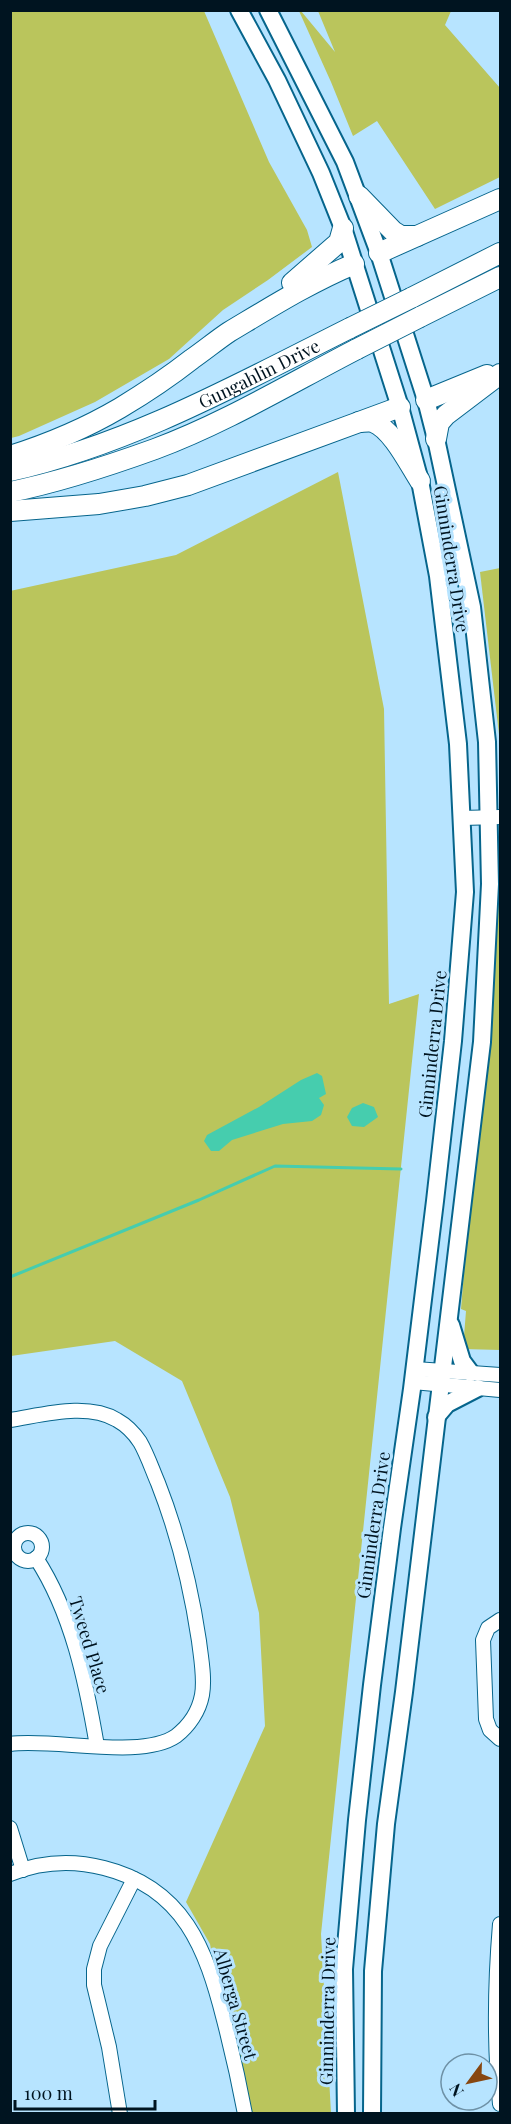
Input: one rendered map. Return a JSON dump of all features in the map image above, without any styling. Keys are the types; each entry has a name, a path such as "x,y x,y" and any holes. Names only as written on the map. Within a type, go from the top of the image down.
{"highway":[{"path":"359,196 393,231 401,236 417,236"},
{"path":"379,253 501,199"},
{"path":"229,332 244,315 290,284 331,251 339,242 343,228"},
{"name":"Gungahlin Drive","path":"10,471 64,457 147,426 501,253"},
{"path":"10,456 77,430 117,410 156,386 229,332 300,289 354,264"},
{"name":"Gungahlin Drive","path":"10,492 71,477 156,448 237,411 501,277"},
{"path":"426,400 471,383 501,368"},
{"path":"436,439 439,423 446,415 501,374"},
{"path":"10,511 99,504 167,490 231,470 400,407"},
{"path":"359,422 372,422 381,428 399,446 420,481"}],"main road":[{"name":"Ginninderra Drive","path":"239,10 307,142 343,228 400,407 420,481 442,601 458,744 462,818 465,892 453,1041 414,1375 390,1540 357,1820 344,1969 346,2114"},
{"name":"Ginninderra Drive","path":"268,10 345,162 359,196 426,400 472,607 495,817 482,1042 465,1198 448,1318 385,1836 373,1971 372,2114"},
{"path":"354,264 379,253"},
{"path":"400,407 426,400"},
{"path":"448,1318 462,1360 471,1373"},
{"path":"436,1417 447,1404 478,1388"}],"street":[{"path":"462,818 495,817"},
{"path":"441,1378 471,1373 501,1375"},
{"path":"414,1375 441,1378 478,1388 501,1390"},
{"path":"10,1420 88,1411 110,1416 124,1424 135,1435 164,1497 180,1548 192,1599 203,1686 197,1711 182,1731 161,1744 144,1747 10,1744"},
{"name":"Tweed Place","path":"36,1558 56,1594 70,1635 87,1694 97,1746"},
{"path":"501,1620 488,1628 483,1640 486,1719 490,1730 501,1739"},
{"path":"10,1828 17,1872"},
{"name":"Alberga Street","path":"17,1872 54,1864 86,1864 134,1879 155,1892 174,1908 190,1927 202,1948 222,2013 245,2114"},
{"path":"120,2114 109,2047 94,1985 94,1969 100,1947 134,1879"},
{"path":"501,1924 495,2010 497,2076 501,2104"}],"shaded area":[{"path":"10,11 204,11 269,162 307,230 312,247 223,310 169,359 95,402 11,438"},
{"path":"299,11 335,52 318,11 451,11 445,25 500,88 500,177 435,209 377,121 353,136"},
{"path":"338,472 384,709 389,1004 419,994 321,1934 331,2113 242,2113 210,1944 186,1902 265,1726 259,1613 230,1497 182,1381 115,1341 11,1356 10,591 176,555"},
{"path":"500,568 500,743 480,572"},
{"path":"500,869 500,1350 463,1349 466,1311 461,1309 471,1185 488,1050"},
{"path":"317,1073 322,1076 326,1094 319,1098 324,1105 321,1115 312,1121 283,1124 232,1140 219,1151 211,1151 204,1141 207,1135"},
{"path":"363,1103 374,1107 378,1117 364,1127 352,1126 347,1117 352,1108"}],"waterway":[{"path":"10,1277 199,1200 275,1166 401,1169"}]}
